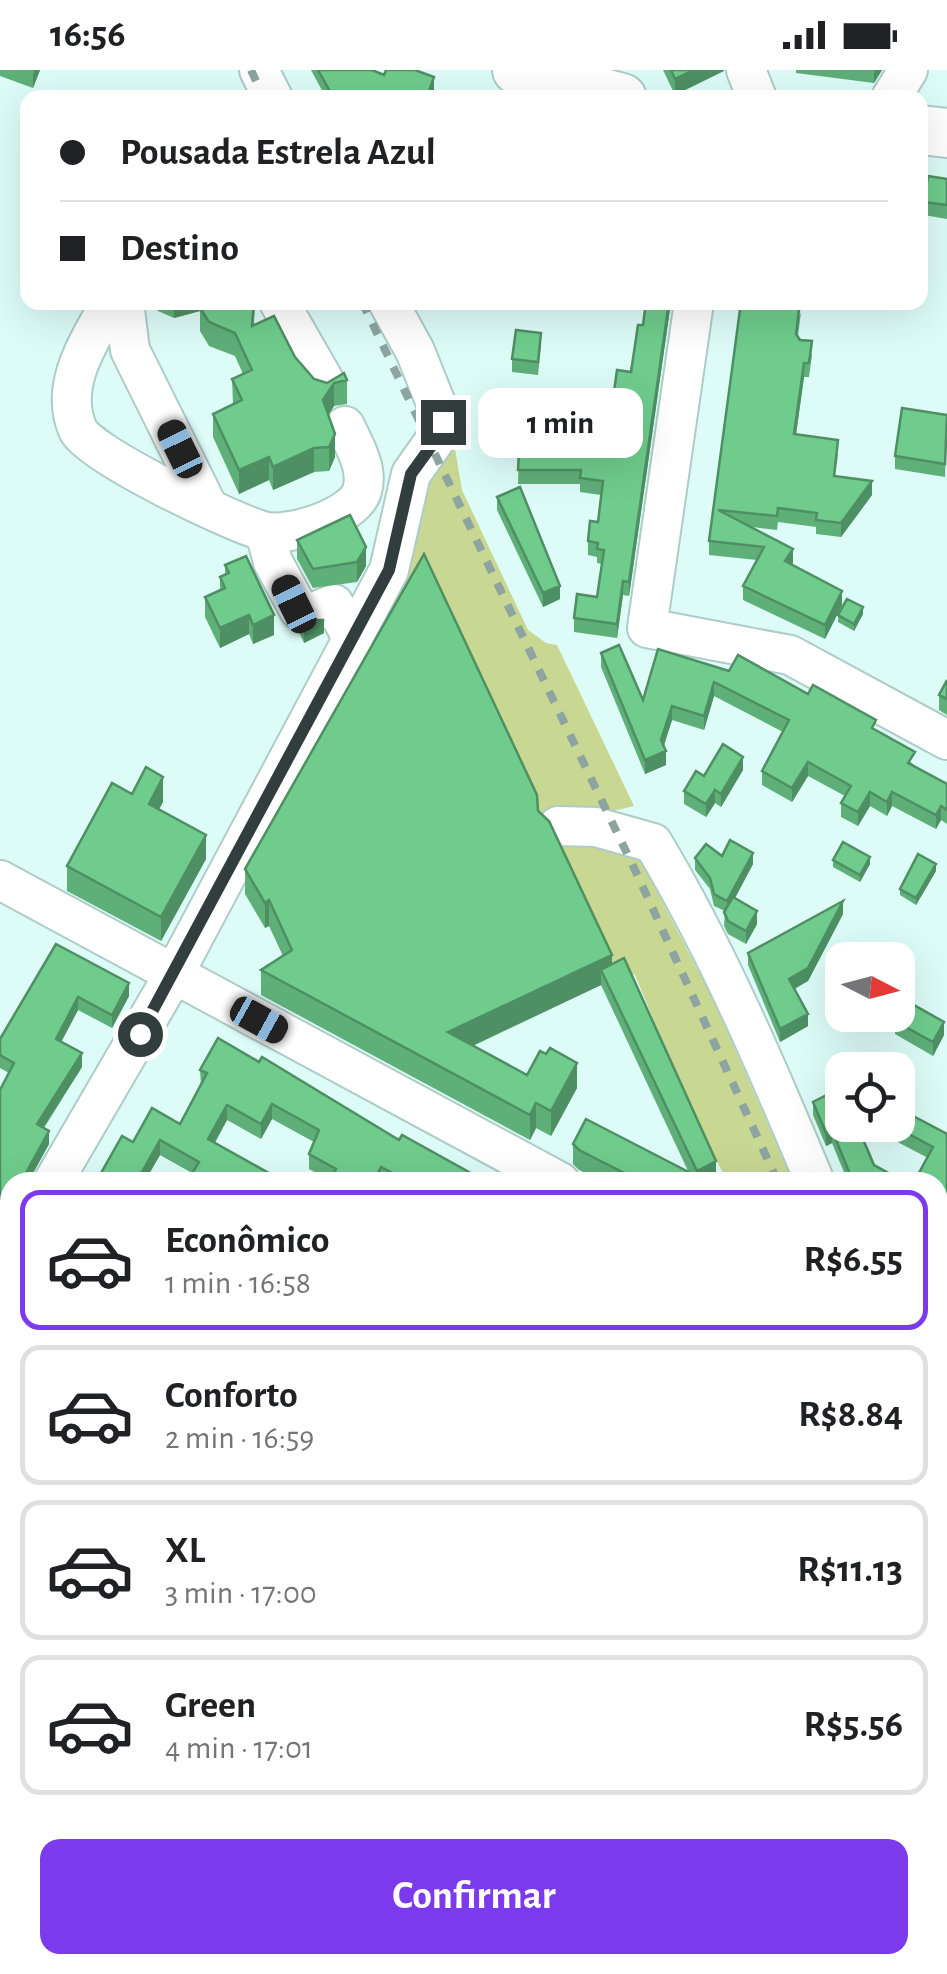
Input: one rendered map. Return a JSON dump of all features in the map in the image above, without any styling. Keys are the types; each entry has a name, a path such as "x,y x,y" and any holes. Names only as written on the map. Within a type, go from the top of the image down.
{"main road":[{"path":"529,72 593,90"}],"street":[{"path":"107,310 82,356 70,395 78,432 115,462 266,532 312,526 354,507 363,490 364,470 345,426"},
{"path":"125,310 130,350 207,505"},
{"path":"284,310 326,384"},
{"path":"59,1172 174,974 389,570 411,474 440,434 443,422 416,351 393,310"},
{"path":"693,310 647,628 790,655 947,740"},
{"path":"266,532 273,562 298,610 311,613 334,604 353,640"},
{"path":"558,826 596,827 653,843 684,894 773,1081 811,1172"},
{"path":"0,880 537,1172"}],"green space":[{"path":"454,443 462,490 528,630 546,643 557,645 634,806 597,815 538,815 391,620 367,620 405,511"},
{"path":"556,844 634,847 716,1005 789,1172 723,1172 697,1125 635,975 615,969"}],"building":[{"path":"318,70 372,70 384,75 386,70 415,70 434,77 429,90 329,90"},
{"path":"671,70 694,70 675,79"},
{"path":"928,176 947,179 947,205 928,203"},
{"path":"201,310 253,310 252,326 274,316 295,357 314,379 327,383 344,373 347,380 334,383 323,400 335,434 329,447 314,448 273,467 269,457 239,470 213,414 242,400 232,379 252,370 235,333 209,322"},
{"path":"645,310 668,310 629,582 623,581 617,624 574,618 577,594 597,597 604,550 597,549 598,543 588,541 590,521 598,522 603,481 580,478 581,470 518,470 519,451 605,455 617,370 631,372 638,325 643,325"},
{"path":"740,310 799,310 796,334 800,340 812,341 809,363 804,363 794,434 838,440 834,476 872,481 841,523 816,520 817,513 778,508 777,516 718,510 793,549 785,561 842,591 825,625 743,586 764,547 709,541"},
{"path":"516,330 541,333 538,362 512,359"},
{"path":"902,408 947,415 945,464 895,456"},
{"path":"520,487 560,586 543,593 497,497"},
{"path":"350,515 366,547 357,562 313,569 297,540"},
{"path":"424,554 537,795 538,811 549,821 612,955 448,1032 527,1075 540,1051 546,1054 550,1048 577,1063 551,1111 536,1103 530,1115 261,970 292,950 269,900 265,903 245,869"},
{"path":"246,556 274,615 253,625 249,615 220,628 205,597 225,588 220,577 229,573 225,565"},
{"path":"847,599 863,607 854,624 838,615"},
{"path":"300,620 324,620 304,629"},
{"path":"619,645 643,700 658,649 729,671 738,655 808,694 813,685 876,720 872,728 915,752 908,763 947,784 947,810 941,806 936,815 892,792 887,802 870,792 858,812 841,803 851,786 808,762 792,788 762,771 789,720 714,682 704,716 672,706 661,740 666,751 645,760 601,653"},
{"path":"947,680 947,699 939,695"},
{"path":"723,744 743,757 721,794 715,790 706,804 684,791 696,771 704,776"},
{"path":"146,767 163,777 149,804 206,835 161,917 67,866 112,783 132,794"},
{"path":"730,840 753,853 727,901 714,894 710,878 695,858 706,844 722,856"},
{"path":"843,842 870,857 860,875 833,860"},
{"path":"918,854 936,864 916,898 900,889"},
{"path":"733,897 757,911 746,931 728,921 724,912"},
{"path":"843,901 808,968 789,979 808,1014 780,1029 748,953"},
{"path":"56,944 129,983 112,1015 78,997 56,1039 82,1053 37,1124 49,1131 26,1172 0,1172 0,1090 14,1063 0,1055 0,1039"},
{"path":"624,958 716,1161 697,1171 601,970"},
{"path":"915,1006 944,1022 933,1042 915,1032"},
{"path":"218,1038 259,1062 262,1057 399,1140 402,1135 469,1172 391,1172 381,1167 379,1172 334,1172 336,1169 309,1154 319,1130 272,1104 261,1124 227,1105 208,1139 267,1172 193,1172 199,1162 160,1140 142,1172 102,1172 122,1136 133,1142 152,1108 180,1124 207,1073 200,1070"},
{"path":"825,1096 825,1131 813,1102"},
{"path":"915,1117 947,1134 947,1172 919,1172 933,1147 915,1137"},
{"path":"586,1119 689,1172 622,1172 573,1144"},
{"path":"837,1142 864,1142 874,1165 887,1172 849,1172"}],"railway":[{"path":"251,70 260,90"},
{"path":"366,310 635,870 773,1172"}],"route":[{"path":"140,1034 389,570 411,474 440,434 443,422"}]}
